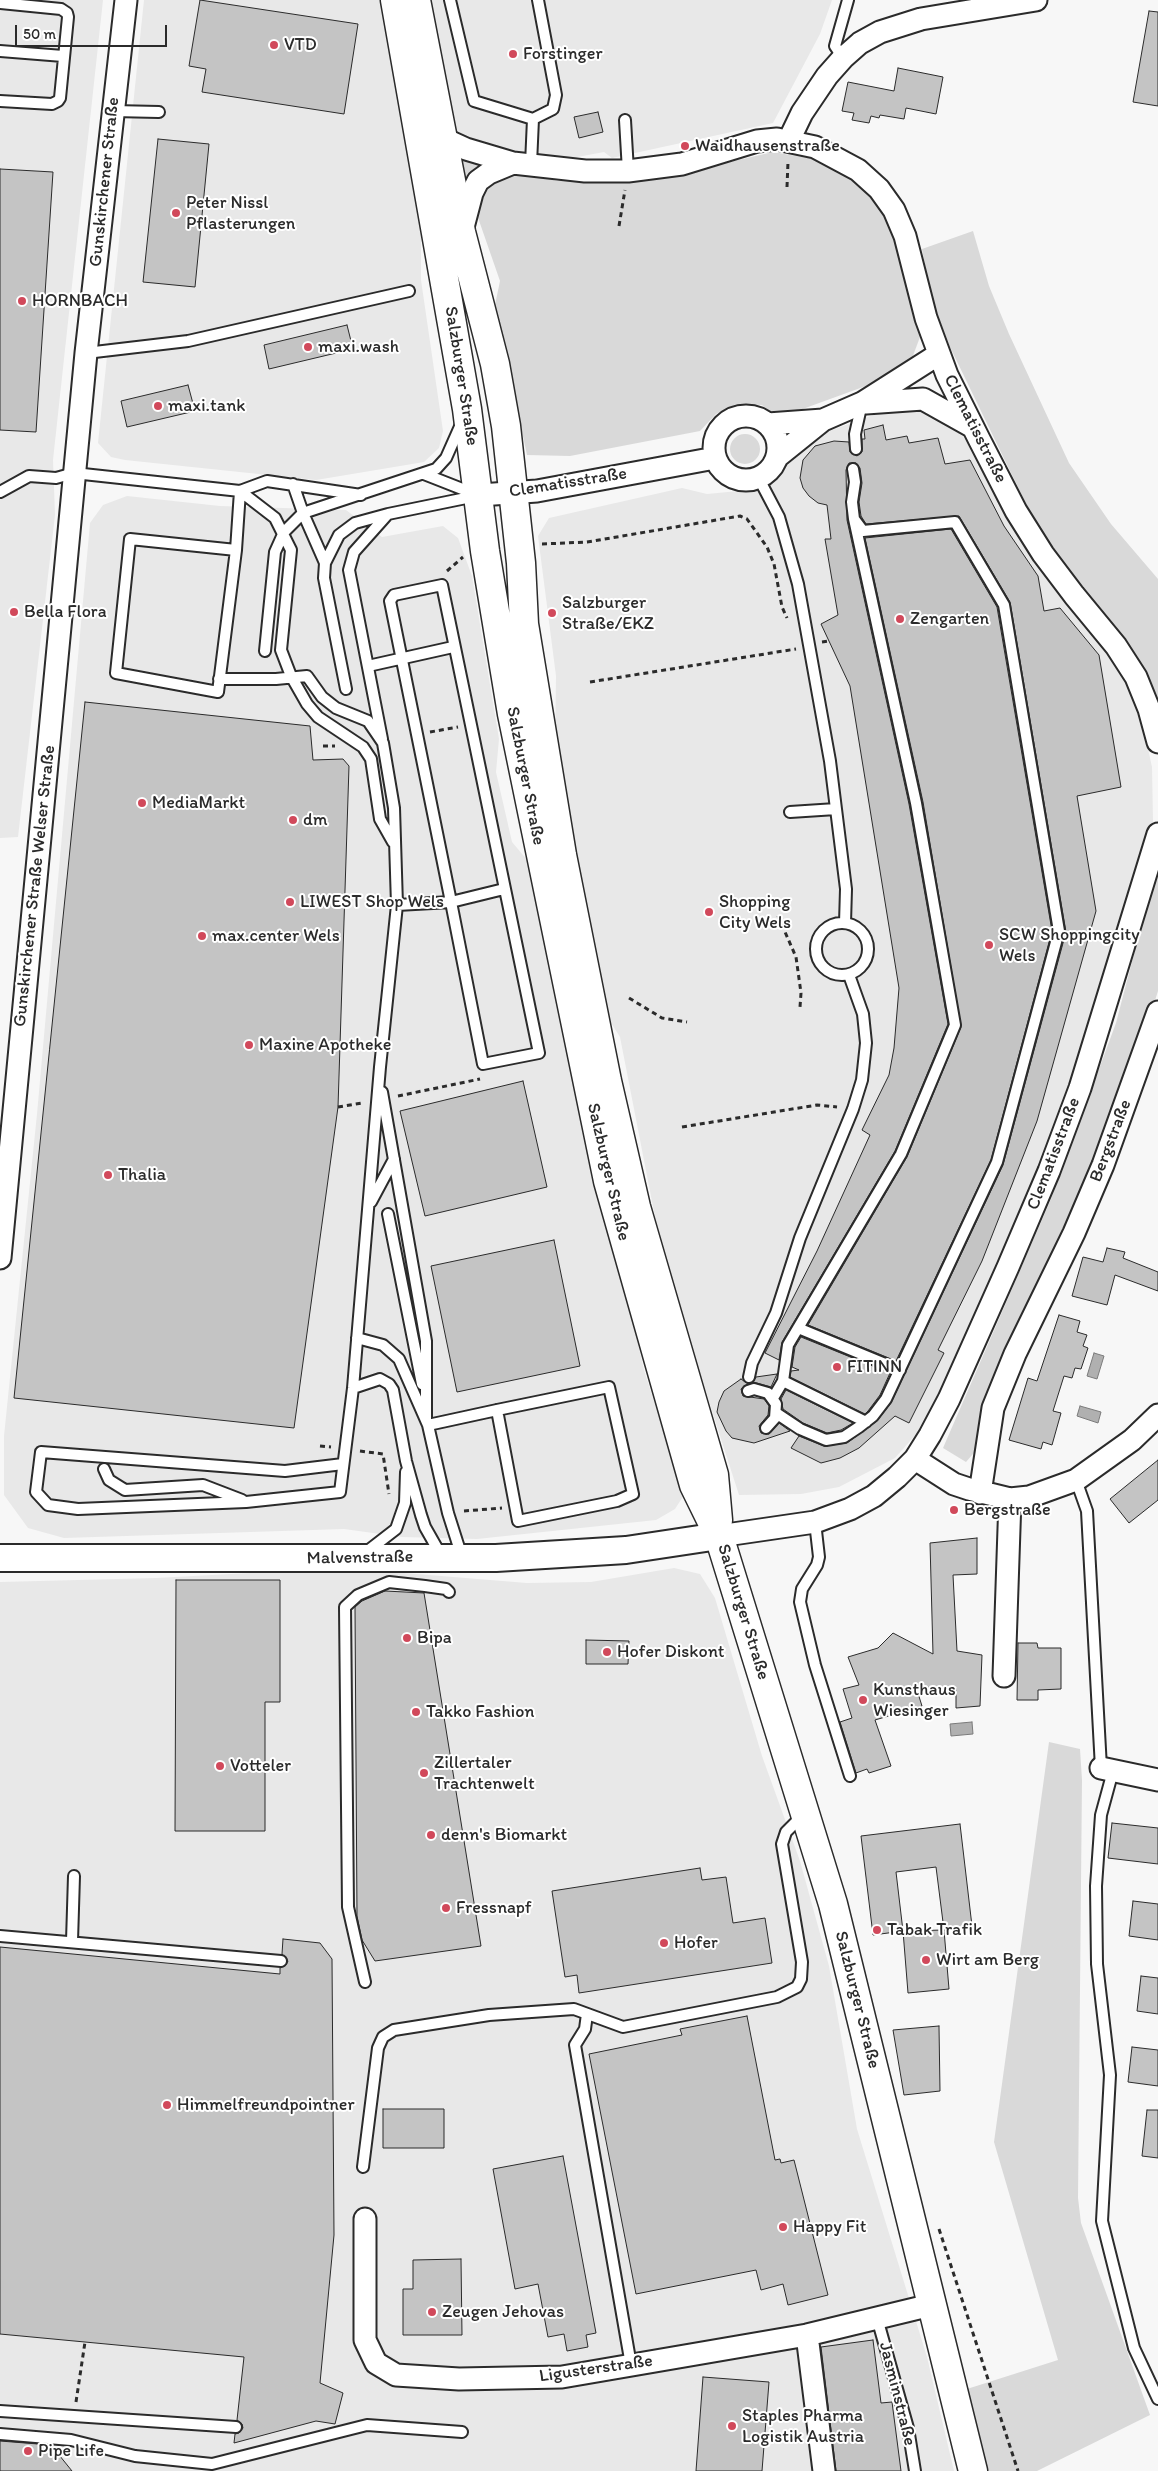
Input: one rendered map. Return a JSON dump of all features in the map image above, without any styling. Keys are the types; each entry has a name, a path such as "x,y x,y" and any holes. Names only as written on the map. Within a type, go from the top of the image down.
{"main road":[{"name":"Salzburger Straße","path":"396,0 468,409 486,551 512,714 608,1181 694,1485 719,1536 808,1817 847,1958 973,2471"},
{"name":"Salzburger Straße","path":"416,0 461,232 494,364 506,426 519,545 524,624 562,855 603,1061 636,1207 714,1475 719,1536"}],"street":[{"name":"Gunskirchener Straße","path":"70,514 86,352 126,0"},
{"path":"442,138 466,149 522,163 585,171 628,170 682,164 757,141 789,140 812,97 843,58 860,43 899,24 1036,0"},
{"name":"Clematisstraße","path":"789,140 834,156 858,170 878,189 894,210 905,236 926,318 947,375 1016,510 1043,554 1116,646 1136,677 1149,709 1158,742"},
{"path":"461,232 472,194 478,181 489,173 522,163"},
{"path":"777,457 778,445 775,434 768,424 753,416 741,416 730,420 719,429 714,443 715,458 722,469 733,477 746,480 758,477 770,469 777,457 823,420 862,403 939,354"},
{"path":"923,399 947,375"},
{"path":"862,403 923,399 973,427"},
{"path":"768,424 823,420"},
{"name":"Clematisstraße","path":"480,496 537,491 715,458"},
{"name":"Gunskirchener Straße Welser Straße","path":"0,1258 70,514"},
{"name":"Clematisstraße","path":"719,1536 815,1522 850,1509 874,1496 915,1459 949,1399 1049,1171 1083,1079 1158,834"},
{"name":"Bergstraße","path":"980,1493 993,1408 1015,1354 1078,1225 1154,1035 1158,1012"},
{"path":"915,1459 954,1484 980,1493 1010,1499 1029,1498 1076,1480 1132,1440 1158,1415"},
{"path":"1004,1676 1010,1499"},
{"name":"Malvenstraße","path":"0,1558 453,1558 626,1550 719,1536"},
{"path":"1107,1769 1158,1780"},
{"name":"Ligusterstraße","path":"365,2219 365,2340 376,2363 396,2375 459,2380 562,2377 807,2335 931,2305"},
{"path":"807,2335 824,2471"}],"lane":[{"path":"450,0 474,101 533,119 553,109 556,95 538,0"},
{"path":"843,58 835,46 848,0"},
{"path":"0,3 65,11 68,17 60,98 58,101 52,104 0,101"},
{"path":"0,51 63,56"},
{"path":"113,111 159,112"},
{"path":"522,163 533,119"},
{"path":"625,120 628,170"},
{"path":"86,352 188,341 409,291"},
{"path":"856,449 855,434 862,403"},
{"path":"265,652 275,552 284,532 303,514 436,469 446,458 468,409"},
{"path":"766,1428 772,1424 776,1413 773,1398 783,1381 788,1345 901,1154 955,1024 916,803 854,519 852,502 855,482 853,469"},
{"path":"0,492 29,476 56,478 74,474 240,491 267,481 361,495"},
{"path":"424,474 480,496"},
{"path":"758,477 779,517 789,545 810,645 836,809 846,889 844,923"},
{"path":"293,484 303,514 324,563 324,578 346,689"},
{"path":"240,491 275,518 284,532 291,550 281,650 291,676 307,704 318,717 363,747 370,759 380,819 395,845"},
{"path":"236,550 130,539 116,673 218,692 236,550 240,491"},
{"path":"324,563 339,535 355,523 388,514 480,496"},
{"path":"343,1464 286,1472 41,1452 36,1492 48,1505 78,1509 246,1502 340,1492 353,1388 368,1208 380,1100 380,1067 397,905 394,808 349,570 354,552 388,514"},
{"path":"776,1413 800,1429 826,1440 844,1437 866,1422 886,1399 997,1162 1059,931 1004,604 955,522 863,531 854,519"},
{"path":"442,585 453,647 539,1053 483,1064 401,660 391,597 442,585"},
{"path":"368,666 453,647"},
{"path":"219,678 276,679 291,676 307,676 322,697 336,708 368,721 383,743"},
{"path":"790,812 836,809"},
{"path":"397,905 450,902 504,889"},
{"path":"844,923 859,930 868,943 866,959 856,971 849,975 840,975 824,968 816,953 819,938 824,932 830,927 844,923"},
{"path":"750,1377 752,1363 776,1313 800,1238 862,1080 866,1043 863,1014 849,975"},
{"path":"380,1100 394,1159 426,1341 425,1402"},
{"path":"368,1208 394,1159"},
{"path":"388,1214 425,1402 427,1422 448,1513 453,1558"},
{"path":"798,1328 900,1370"},
{"path":"357,1338 383,1345 399,1359 427,1422"},
{"path":"353,1388 380,1379 389,1384 393,1390 406,1460 425,1527 453,1558"},
{"path":"783,1381 866,1422"},
{"path":"427,1422 609,1387 633,1494 617,1501 518,1521 497,1410"},
{"path":"748,1391 761,1390 773,1398"},
{"path":"359,1559 396,1529 405,1503 406,1460"},
{"path":"104,1469 109,1480 125,1490 203,1485 246,1502"},
{"path":"1076,1480 1087,1511 1107,1769 1101,1815 1096,1886 1096,1964 1110,2075 1102,2221 1134,2348 1158,2399"},
{"path":"815,1522 819,1556 817,1565 802,1589 800,1602 815,1665 850,1776"},
{"path":"365,1982 348,1907 345,1607 358,1595 389,1582 446,1589 449,1592"},
{"path":"363,2167 378,2048 383,2037 394,2030 420,2024 489,2015 574,2009 623,2027 777,1997 797,1987 801,1979 802,1962 782,1844 786,1832 796,1822 808,1817"},
{"path":"72,1941 74,1876"},
{"path":"0,1936 281,1961"},
{"path":"587,2014 585,2029 575,2045 631,2365"},
{"name":"Jasminstraße","path":"878,2318 908,2428 915,2471"},
{"path":"0,2410 236,2427"},
{"path":"0,2434 71,2440 135,2456 212,2464 367,2425 462,2432"}],"path":[{"path":"619,226 628,170"},
{"path":"519,545 587,542 740,516 747,519 767,547 774,564 782,607 789,620"},
{"path":"442,585 442,574 466,554 486,551"},
{"path":"797,641 798,648"},
{"path":"590,682 798,648 828,641"},
{"path":"778,916 796,957 801,993 800,1007"},
{"path":"629,998 662,1018 688,1022"},
{"path":"338,1107 487,1078"},
{"path":"682,1126 817,1105 852,1109"},
{"path":"938,2226 1018,2471"},
{"path":"74,2416 85,2342"}],"shaded area":[{"path":"0,0 103,0 53,460 55,515 18,837 0,838"},
{"path":"144,0 385,0 421,213 421,280 443,431 439,448 424,462 316,480 125,460 111,457 98,443"},
{"path":"428,0 832,0 820,34 773,123 612,158 604,152 572,158 484,148 453,138"},
{"path":"773,152 825,161 875,198 897,239 920,337 911,361 885,379 778,418 762,405 736,404 716,414 700,431 570,456 527,455 495,305 500,281 475,209 464,190 456,155 557,181 647,181"},
{"path":"973,231 989,286 1009,334 1069,463 1111,524 1158,579 1158,704 1151,683 1132,651 1057,555 1026,504 950,347 931,298 922,249"},
{"path":"898,406 942,416 972,446 1115,661 1140,712 1152,767 1153,821 1129,906 1073,1078 1020,1217 927,1422 895,1458 839,1487 801,1494 739,1495 663,1258 620,1037 603,1010 555,750 556,676 538,536 549,518 682,488 707,494 759,489 824,433"},
{"path":"745,434 756,438 760,449 756,460 745,464 734,460 730,449 734,438"},
{"path":"127,496 220,506 346,510 382,537 443,526 458,538 472,576 499,739 496,772 512,842 528,861 644,1370 684,1495 675,1509 656,1520 477,1539 402,1537 344,1529 64,1538 28,1528 4,1495 4,1436 37,1114 90,523 103,505"},
{"path":"1158,862 1158,991 1136,1060 1075,1218 989,1388 979,1419 979,1447 966,1462 943,1448 1051,1199 1116,1023"},
{"path":"1094,1353 1104,1356 1097,1379 1087,1376"},
{"path":"1080,1406 1101,1412 1098,1423 1077,1416"},
{"path":"343,1568 527,1583 591,1582 674,1568 700,1574 715,1598 762,1756 800,1861 829,1966 857,2129 927,2357 954,2471 0,2471 0,1582 156,1578"},
{"path":"972,1722 973,1734 951,1736 950,1724"},
{"path":"1049,1742 1080,1749 1082,1780 1078,2198 1081,2223 1150,2415 1037,2471 987,2471 967,2389 1058,2360 994,2142"}],"building":[{"name":"VTD","path":"200,0 358,24 344,114 202,92 206,69 189,66"},
{"path":"1149,11 1158,12 1158,106 1133,102"},
{"path":"898,68 943,77 936,114 906,108 904,119 880,115 879,118 871,116 869,123 852,120 854,113 842,111 848,82 894,91"},
{"path":"598,112 603,132 579,138 574,117"},
{"name":"Peter Nissl Pflasterungen","path":"158,139 209,144 195,287 143,282"},
{"name":"HORNBACH","path":"0,169 53,172 36,432 0,430"},
{"name":"maxi.wash","path":"347,325 353,349 269,369 264,345"},
{"name":"maxi.tank","path":"188,385 195,411 127,427 121,401"},
{"path":"883,425 886,440 907,436 909,443 938,438 945,464 970,460 1004,526 1038,576 1044,611 1060,608 1099,655 1121,787 1077,796 1096,911 1037,1121 982,1261 938,1350 944,1353 909,1423 895,1416 859,1448 840,1458 821,1463 791,1448 799,1436 824,1446 847,1443 877,1421 891,1403 1003,1165 1066,932 1010,602 959,516 866,524 861,516 859,502 862,483 860,468 856,463 849,463 846,470 847,520 909,804 948,1024 895,1151 782,1342 779,1360 765,1353 817,1251 870,1135 862,1130 889,1075 894,1048 899,988 850,686 821,624 838,615 825,539 831,539 827,505 818,503 809,496 803,488 800,478 803,460 815,446 834,441 849,442 850,452 857,456 862,452 862,439 865,439 864,430"},
{"path":"951,529 997,607 1052,931 991,1160 896,1361 808,1325 907,1157 961,1027 923,802 865,538"},
{"name":"max.center Wels","path":"85,702 310,726 313,760 343,759 349,766 338,1107 294,1428 14,1398"},
{"path":"523,1081 547,1187 425,1216 400,1111"},
{"path":"554,1240 580,1366 457,1392 431,1266"},
{"path":"1107,1248 1125,1252 1123,1258 1158,1272 1158,1291 1115,1275 1107,1305 1072,1296 1083,1257 1103,1262"},
{"path":"1059,1315 1080,1321 1077,1332 1087,1335 1083,1346 1088,1348 1081,1369 1075,1368 1072,1378 1064,1376 1053,1411 1061,1413 1052,1445 1043,1442 1041,1449 1009,1440 1028,1378 1037,1381"},
{"path":"801,1337 890,1373 880,1395 865,1414 790,1377 791,1371 799,1370 792,1367 795,1347"},
{"path":"777,1374 771,1387 753,1382 756,1377"},
{"path":"741,1379 748,1384 741,1389 743,1396 764,1399 769,1406 768,1415 759,1426 761,1433 769,1434 779,1423 790,1431 754,1443 732,1438 726,1431 717,1412 724,1391"},
{"path":"786,1390 853,1423 841,1430 827,1433 803,1423 783,1409 781,1399"},
{"path":"1158,1460 1158,1500 1129,1523 1110,1499"},
{"path":"977,1538 977,1574 953,1575 957,1651 982,1655 980,1706 956,1708 956,1688 916,1687 922,1706 875,1720 891,1766 869,1773 867,1769 856,1773 840,1722 852,1718 843,1689 859,1685 848,1657 878,1648 893,1633 933,1654 930,1543"},
{"name":"Votteler","path":"176,1580 280,1580 280,1702 265,1702 265,1831 175,1831"},
{"path":"385,1591 424,1593 481,1946 375,1961 362,1940 357,1916 355,1607 362,1601"},
{"name":"Hofer Diskont","path":"586,1640 629,1641 628,1664 586,1664"},
{"path":"1018,1643 1037,1643 1038,1648 1061,1648 1061,1689 1038,1690 1038,1700 1017,1700"},
{"path":"1112,1823 1158,1828 1158,1864 1108,1858"},
{"path":"960,1824 972,1926 944,1930 936,1867 896,1872 903,1931 873,1935 861,1836"},
{"name":"Hofer","path":"700,1868 702,1880 726,1877 733,1923 765,1918 772,1963 579,1993 577,1975 565,1977 552,1891"},
{"path":"1133,1901 1158,1904 1158,1940 1129,1936"},
{"name":"Wirt am Berg","path":"944,1930 949,1989 908,1993 903,1931"},
{"name":"Himmelfreundpointner","path":"283,1939 320,1943 332,1959 334,2235 320,2383 343,2393 335,2424 316,2421 234,2443 235,2434 239,2433 243,2428 242,2424 237,2420 244,2357 0,2334 0,1947 280,1974 280,1968 286,1965 288,1961 282,1954"},
{"path":"1141,1976 1158,1978 1158,2014 1137,2011"},
{"path":"747,2016 775,2160 780,2159 781,2163 794,2160 828,2295 788,2305 783,2284 761,2290 756,2270 636,2294 589,2054 682,2035 680,2029"},
{"path":"939,2026 940,2091 904,2095 893,2030"},
{"path":"1132,2047 1158,2050 1158,2086 1128,2082"},
{"path":"383,2109 444,2109 444,2148 383,2148"},
{"path":"1147,2110 1158,2110 1158,2158 1142,2156"},
{"path":"563,2156 596,2333 586,2335 588,2347 567,2351 564,2334 548,2337 538,2284 515,2289 493,2169"},
{"name":"Zeugen Jehovas","path":"461,2259 462,2335 403,2335 403,2289 413,2289 413,2260"},
{"path":"873,2340 881,2403 892,2402 901,2471 836,2471 821,2347"},
{"name":"Staples Pharma Logistik Austria","path":"703,2377 769,2382 762,2471 696,2471"},
{"name":"Pipe Life","path":"0,2441 51,2445 72,2471 0,2471"}],"place":[{"name":"VTD","path":"274,45"},
{"name":"Forstinger","path":"513,54"},
{"name":"Waidhausenstraße","path":"685,146"},
{"name":"Peter Nissl Pflasterungen","path":"176,213"},
{"name":"HORNBACH","path":"22,301"},
{"name":"maxi.wash","path":"308,347"},
{"name":"maxi.tank","path":"158,406"},
{"name":"Bella Flora","path":"14,612"},
{"name":"Salzburger Straße/EKZ","path":"552,613"},
{"name":"Zengarten","path":"900,619"},
{"name":"MediaMarkt","path":"142,803"},
{"name":"dm","path":"293,820"},
{"name":"LIWEST Shop Wels","path":"290,902"},
{"name":"Shopping City Wels","path":"709,912"},
{"name":"max.center Wels","path":"202,936"},
{"name":"SCW Shoppingcity Wels","path":"989,945"},
{"name":"Maxine Apotheke","path":"249,1045"},
{"name":"Thalia","path":"108,1175"},
{"name":"FITINN","path":"837,1367"},
{"name":"Bergstraße","path":"954,1510"},
{"name":"Bipa","path":"407,1638"},
{"name":"Hofer Diskont","path":"607,1652"},
{"name":"Kunsthaus Wiesinger","path":"863,1700"},
{"name":"Takko Fashion","path":"416,1712"},
{"name":"Votteler","path":"220,1766"},
{"name":"Zillertaler Trachtenwelt","path":"424,1773"},
{"name":"denn's Biomarkt","path":"431,1835"},
{"name":"Fressnapf","path":"446,1908"},
{"name":"Tabak Trafik","path":"877,1930"},
{"name":"Hofer","path":"664,1943"},
{"name":"Wirt am Berg","path":"926,1960"},
{"name":"Himmelfreundpointner","path":"167,2105"},
{"name":"Happy Fit","path":"783,2227"},
{"name":"Zeugen Jehovas","path":"432,2312"},
{"name":"Staples Pharma Logistik Austria","path":"732,2426"},
{"name":"Pipe Life","path":"28,2451"}]}
